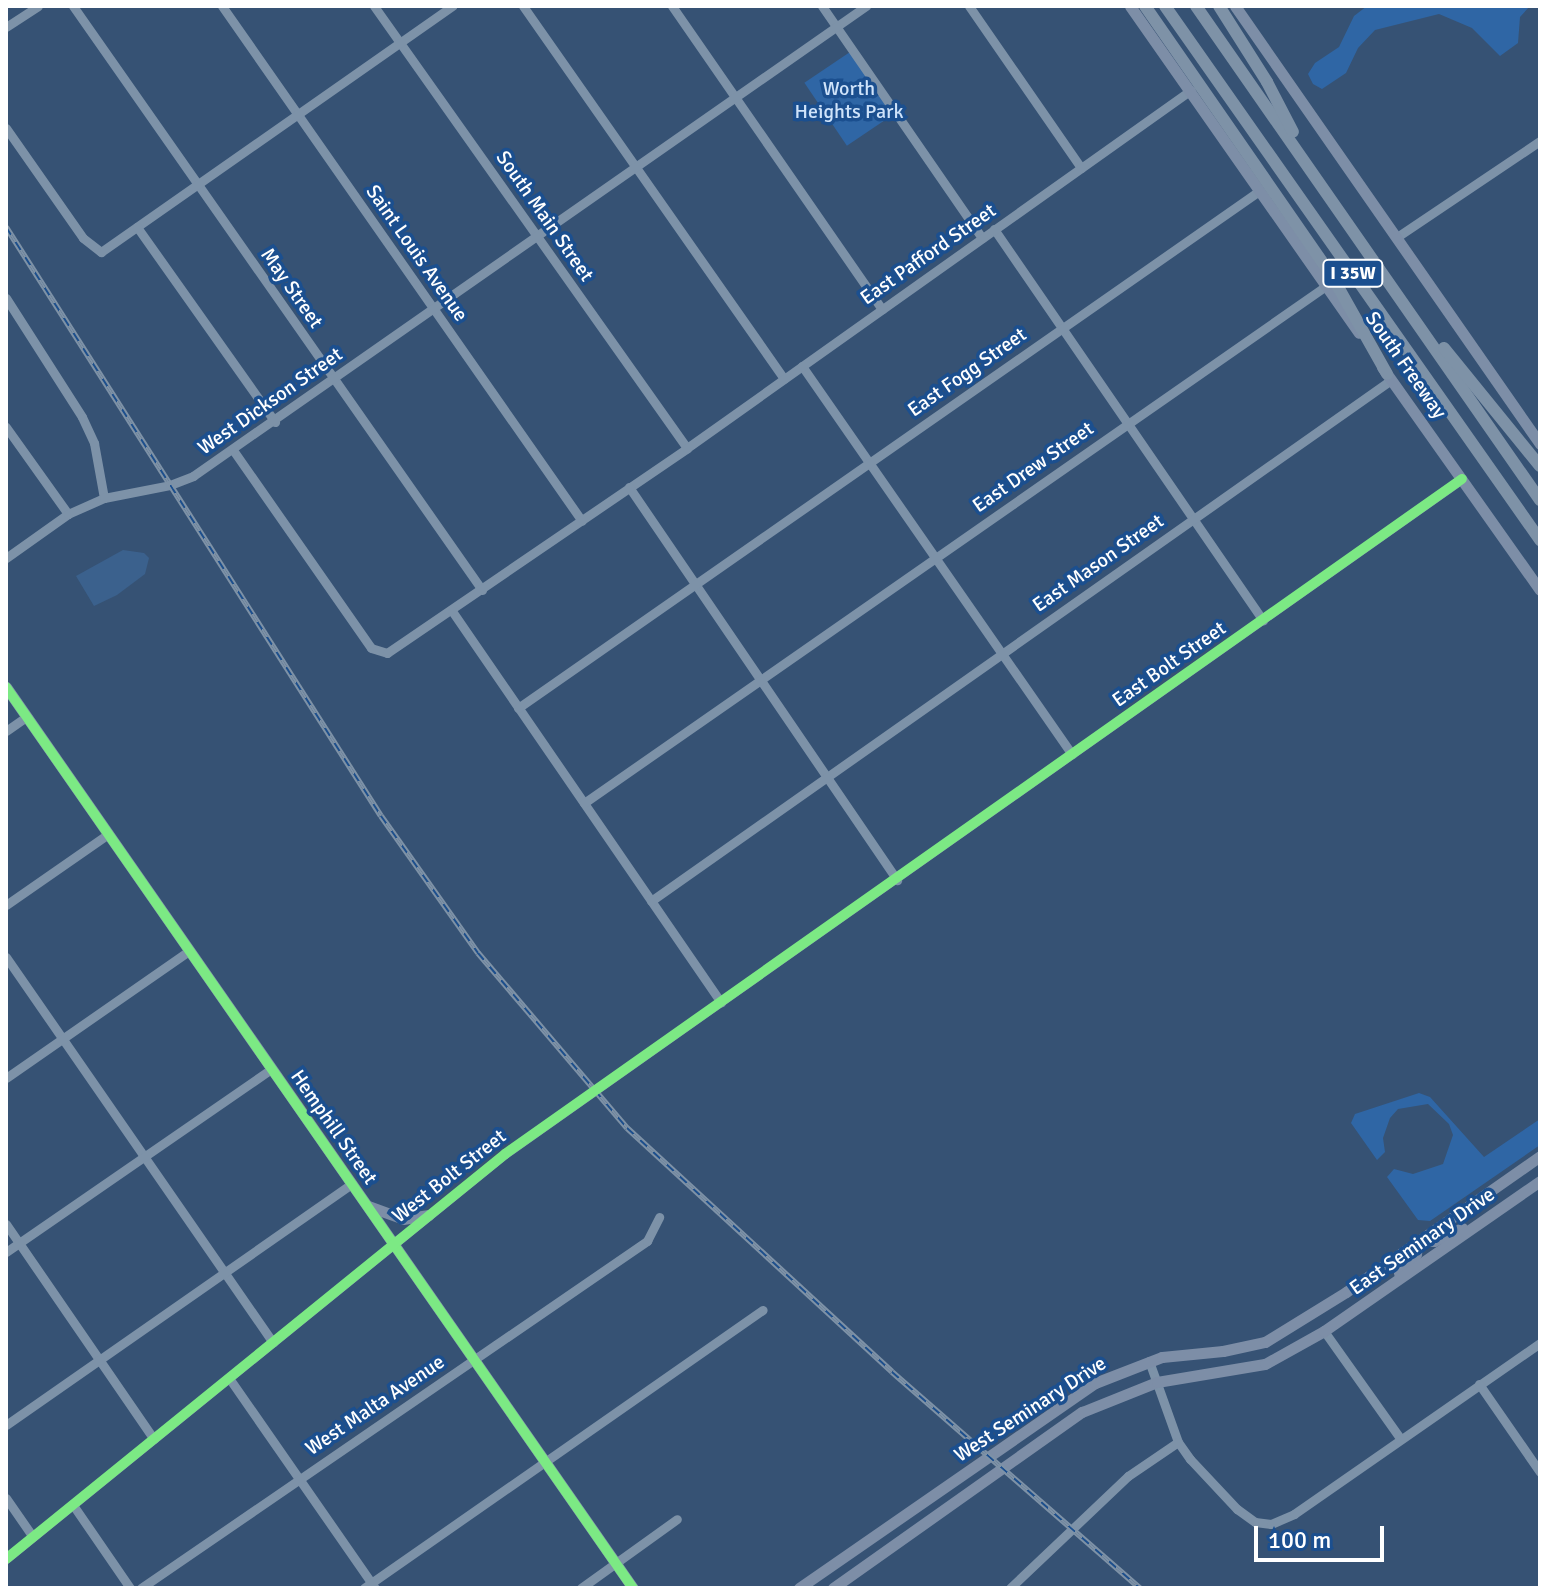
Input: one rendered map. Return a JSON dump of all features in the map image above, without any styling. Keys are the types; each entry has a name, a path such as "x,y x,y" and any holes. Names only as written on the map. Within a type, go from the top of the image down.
{"highway":[{"path":"1145,6 1333,278 1389,377"},
{"name":"South Freeway","path":"1165,6 1540,540"},
{"name":"South Freeway","path":"1196,6 1540,500"},
{"path":"1219,6 1267,82 1313,171"},
{"path":"1395,290 1540,466"}],"main road":[{"name":"South Freeway","path":"1130,6 1540,590"},
{"path":"1235,6 1540,444"},
{"name":"Hemphill Street","path":"6,687 633,1588"},
{"name":"East Seminary Drive","path":"1346,1292 1540,1156"},
{"name":"East Seminary Drive","path":"1324,1331 1540,1181"},
{"path":"368,1206 403,1219 429,1215"},
{"path":"1384,1288 1416,1254 1418,1240 1434,1241 1488,1216"},
{"path":"1324,1331 1326,1314 1346,1292"},
{"name":"West Seminary Drive","path":"799,1588 1070,1399 1119,1371 1149,1361 1265,1342 1346,1292"},
{"name":"West Seminary Drive","path":"837,1585 1061,1425 1110,1398 1157,1382 1251,1369 1324,1331"},
{"path":"835,1563 837,1585"}],"street":[{"path":"6,27 38,6"},
{"name":"May Street","path":"73,6 482,590"},
{"name":"Saint Louis Avenue","path":"222,6 582,521"},
{"name":"South Main Street","path":"374,6 687,448"},
{"path":"6,128 91,248 101,252 452,6"},
{"path":"523,6 784,379"},
{"path":"672,6 882,309"},
{"path":"822,6 982,238"},
{"name":"West Dickson Street","path":"6,558 68,514 104,498 170,485 193,476 275,422 432,307 866,6"},
{"path":"969,6 1081,168"},
{"name":"East Pafford Street","path":"233,450 371,648 387,653 398,649 1191,90"},
{"path":"1397,237 1540,141"},
{"name":"East Fogg Street","path":"518,708 1259,191"},
{"path":"137,227 275,422"},
{"path":"994,229 1263,620"},
{"name":"East Drew Street","path":"584,803 1326,286"},
{"path":"6,298 82,417 94,443 104,498"},
{"path":"802,366 1072,754"},
{"name":"East Mason Street","path":"651,901 1389,377"},
{"path":"6,427 68,514"},
{"name":"East Bolt Street","path":"897,880 1462,479"},
{"path":"629,487 897,880"},
{"path":"452,611 721,1002"},
{"path":"6,731 26,717"},
{"path":"6,905 108,834"},
{"name":"West Bolt Street","path":"6,1559 393,1243 555,1117 897,880"},
{"path":"6,1078 189,951"},
{"path":"6,957 273,1342"},
{"path":"6,1252 271,1069"},
{"path":"6,1425 352,1184"},
{"name":"West Malta Avenue","path":"141,1588 647,1241 659,1217"},
{"path":"6,1224 154,1439"},
{"path":"229,1378 370,1586 763,1310"},
{"path":"1324,1331 1400,1438"},
{"path":"1149,1361 1178,1442 1237,1509 1255,1522 1274,1523 1294,1514 1540,1343"},
{"path":"1479,1384 1540,1472"},
{"path":"1010,1588 1128,1476 1178,1442"},
{"path":"6,1498 33,1537"},
{"path":"73,1505 130,1588"},
{"path":"581,1588 677,1519"}],"green space":[{"path":"1367,6 1530,6 1520,17 1518,43 1500,56 1472,28 1439,14 1375,30 1358,48 1346,73 1322,89 1313,84 1308,74 1315,63 1339,47 1354,16"},
{"name":"Worth Heights Park","path":"850,52 892,115 847,146 804,83"},
{"path":"1419,1093 1430,1097 1484,1157 1540,1119 1540,1145 1430,1221 1418,1220 1387,1177 1394,1169 1413,1174 1443,1164 1453,1135 1449,1124 1428,1104 1398,1109 1390,1118 1383,1138 1385,1152 1377,1160 1351,1123 1355,1114"}],"shaded area":[{"path":"123,550 144,553 149,558 145,574 117,595 94,606 76,576"}],"railway":[{"path":"6,227 381,816 478,953 627,1128 892,1372 1140,1588"}],"cycle path":[{"path":"6,1559 505,1154 1462,479"},
{"path":"6,687 633,1588"}]}
